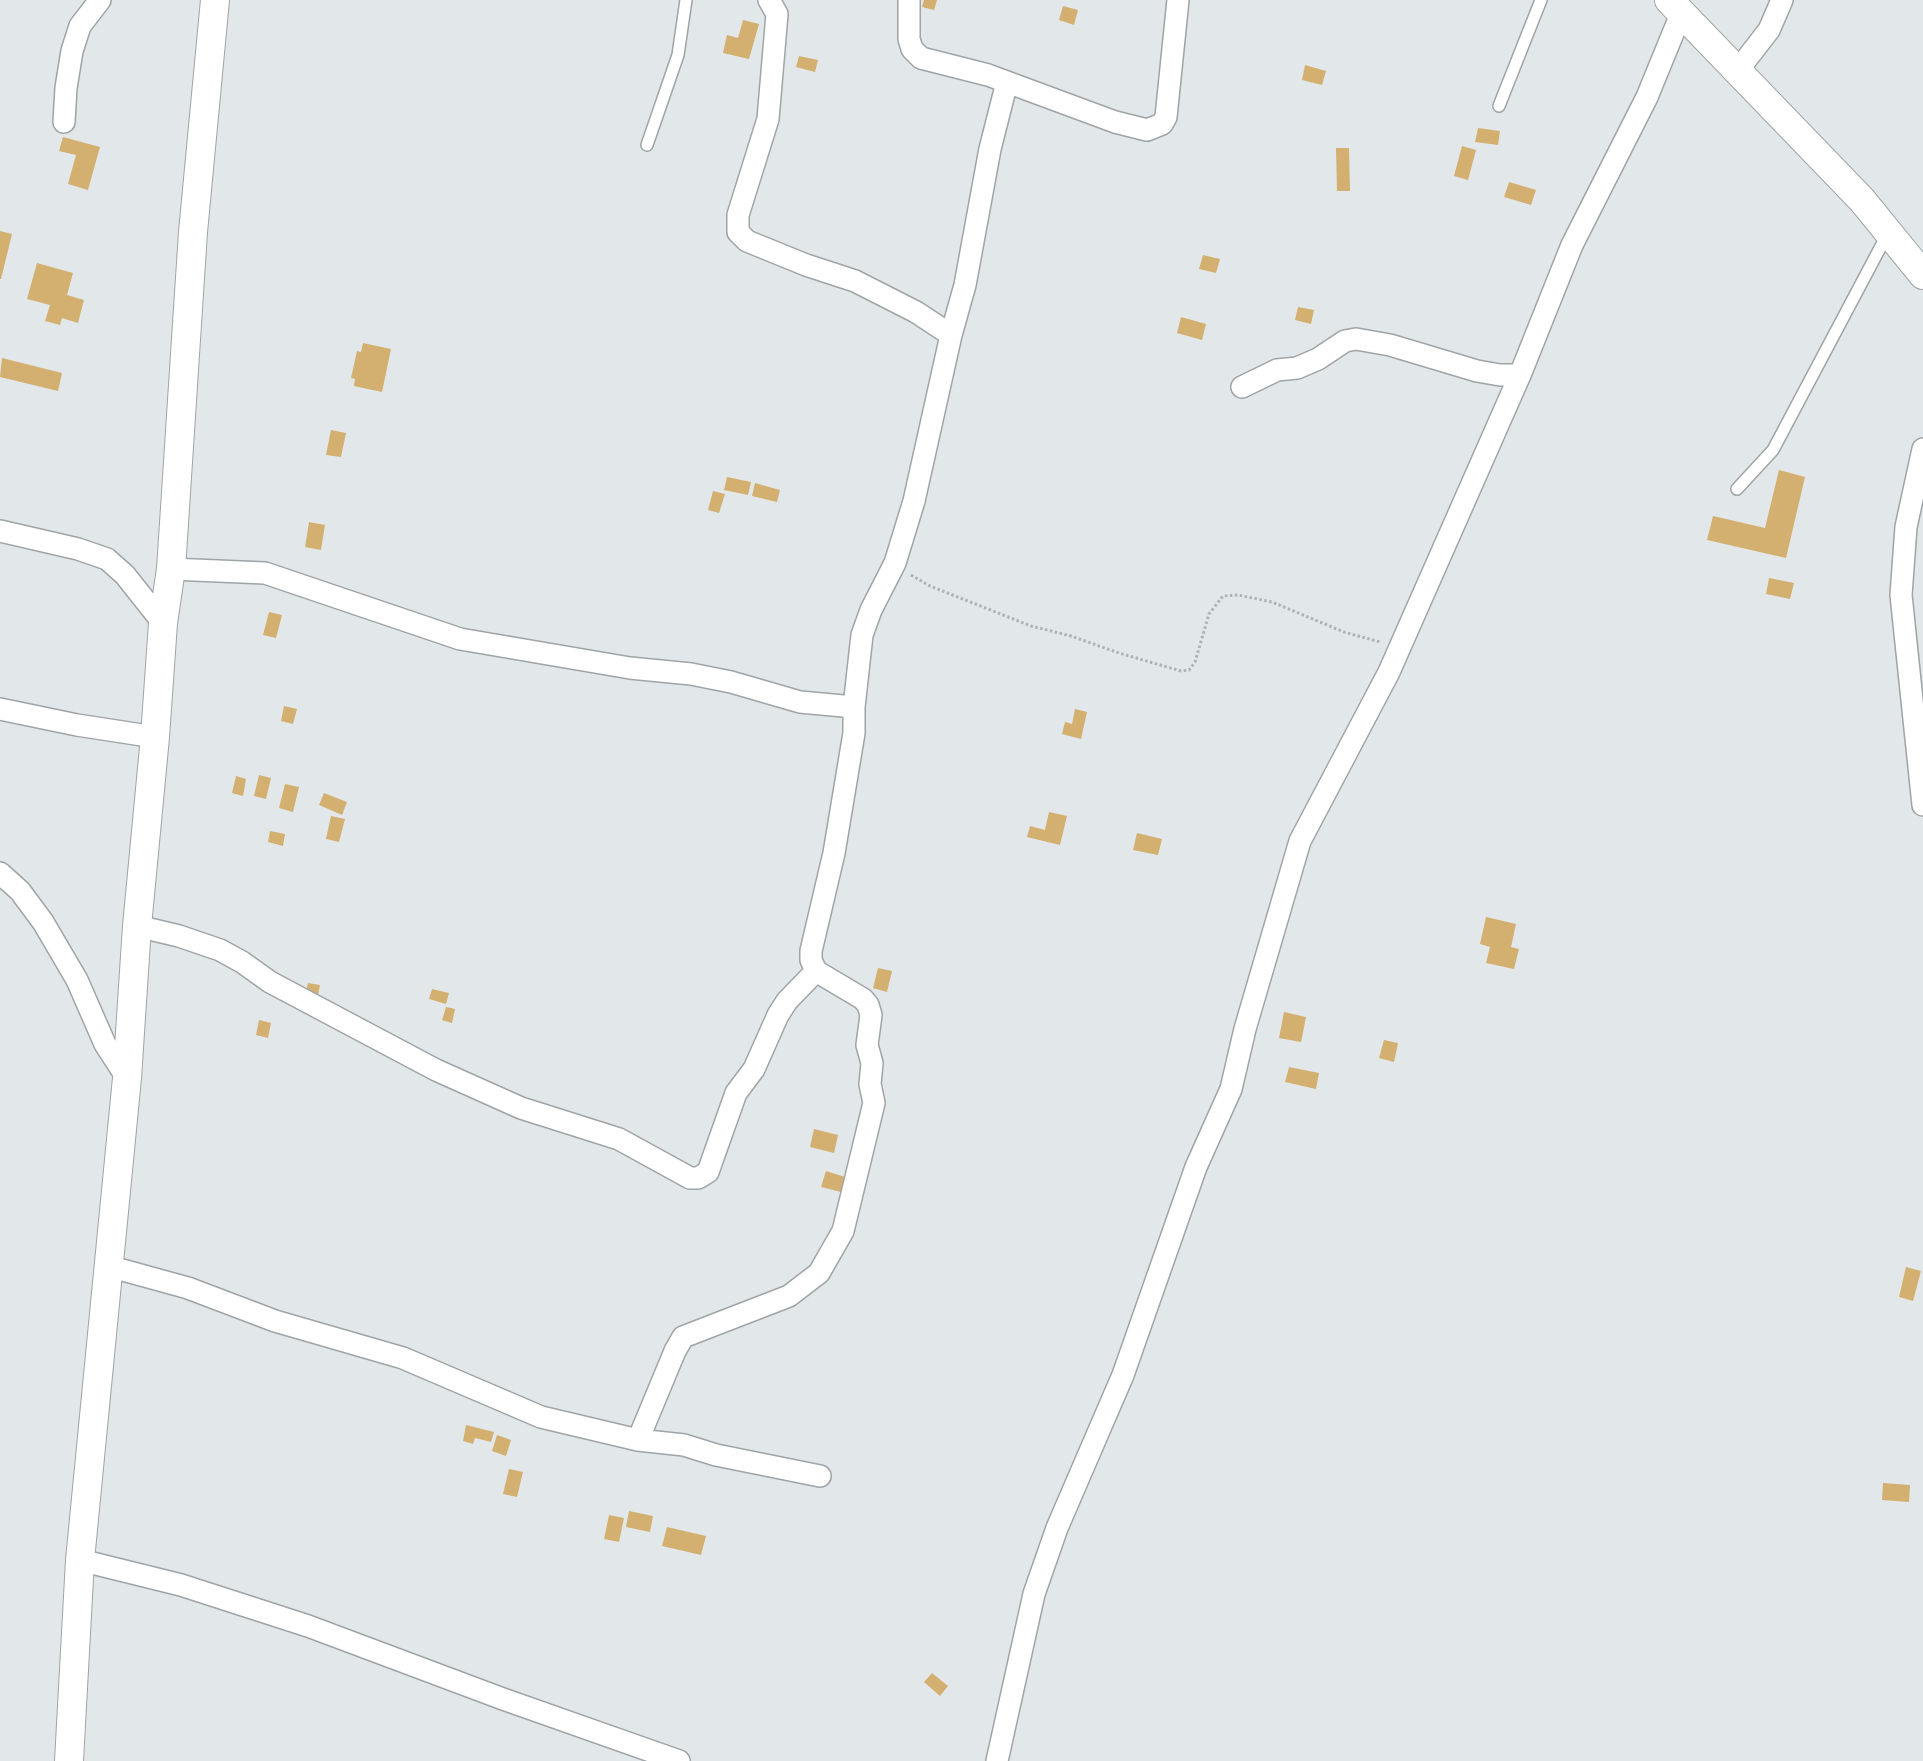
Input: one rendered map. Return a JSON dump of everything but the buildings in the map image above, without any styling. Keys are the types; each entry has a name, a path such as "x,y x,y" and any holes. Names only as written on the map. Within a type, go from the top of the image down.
{"main road":[{"path":"69,1761 80,1560 127,1078 137,926 155,737 162,623 171,568 193,232 215,0"},
{"path":"1675,7 1862,200 1923,275"}],"street":[{"path":"64,122 66,88 72,51 80,26 100,0"},
{"path":"769,0 777,14 768,119 738,215 738,232 747,241 806,265 855,281 916,312 951,336"},
{"path":"909,0 909,39 916,54 921,58 1007,82 1138,130 1155,129 1162,124 1166,117 1178,0"},
{"path":"1738,70 1769,30 1782,0"},
{"path":"997,1761 1034,1594 1056,1528 1123,1374 1196,1167 1231,1089 1245,1029 1300,841 1307,825 1343,763 1400,647 1520,375 1572,245 1647,97 1675,7"},
{"path":"638,1440 675,1351 683,1337 789,1296 819,1273 843,1231 874,1103 870,1084 872,1063 867,1044 871,1015 868,1005 863,999 816,971 811,960 811,950 834,853 854,733 854,707 862,635 871,610 895,563 914,501 951,336 965,285 990,149 1007,82"},
{"path":"1242,387 1277,370 1297,368 1318,359 1345,341 1356,339 1390,345 1478,371 1500,375 1520,375"},
{"path":"1923,449 1906,527 1901,595 1923,805"},
{"path":"0,531 78,549 107,559 125,575 162,623"},
{"path":"171,568 265,573 460,639 630,668 690,674 731,682 800,702 854,707"},
{"path":"0,709 155,737"},
{"path":"0,873 20,891 43,922 77,980 105,1044 127,1078"},
{"path":"137,926 179,936 220,950 242,962 270,982 436,1070 521,1108 619,1138 690,1178 698,1178 708,1172 736,1093 762,1054 778,1015 802,983 816,971"},
{"path":"108,1266 188,1288 275,1321 403,1358 541,1417 638,1440 684,1445 716,1455 820,1476"},
{"path":"80,1560 181,1586 308,1626 502,1699 679,1761"}],"lane":[{"path":"647,145 678,55 686,0"},
{"path":"1499,106 1541,0"},
{"path":"1737,489 1774,450 1889,231"}],"path":[{"path":"895,563 930,586 1031,626 1071,636 1119,653 1181,671 1189,670 1195,662 1209,614 1214,605 1223,596 1238,594 1272,602 1344,632 1400,647"}]}
